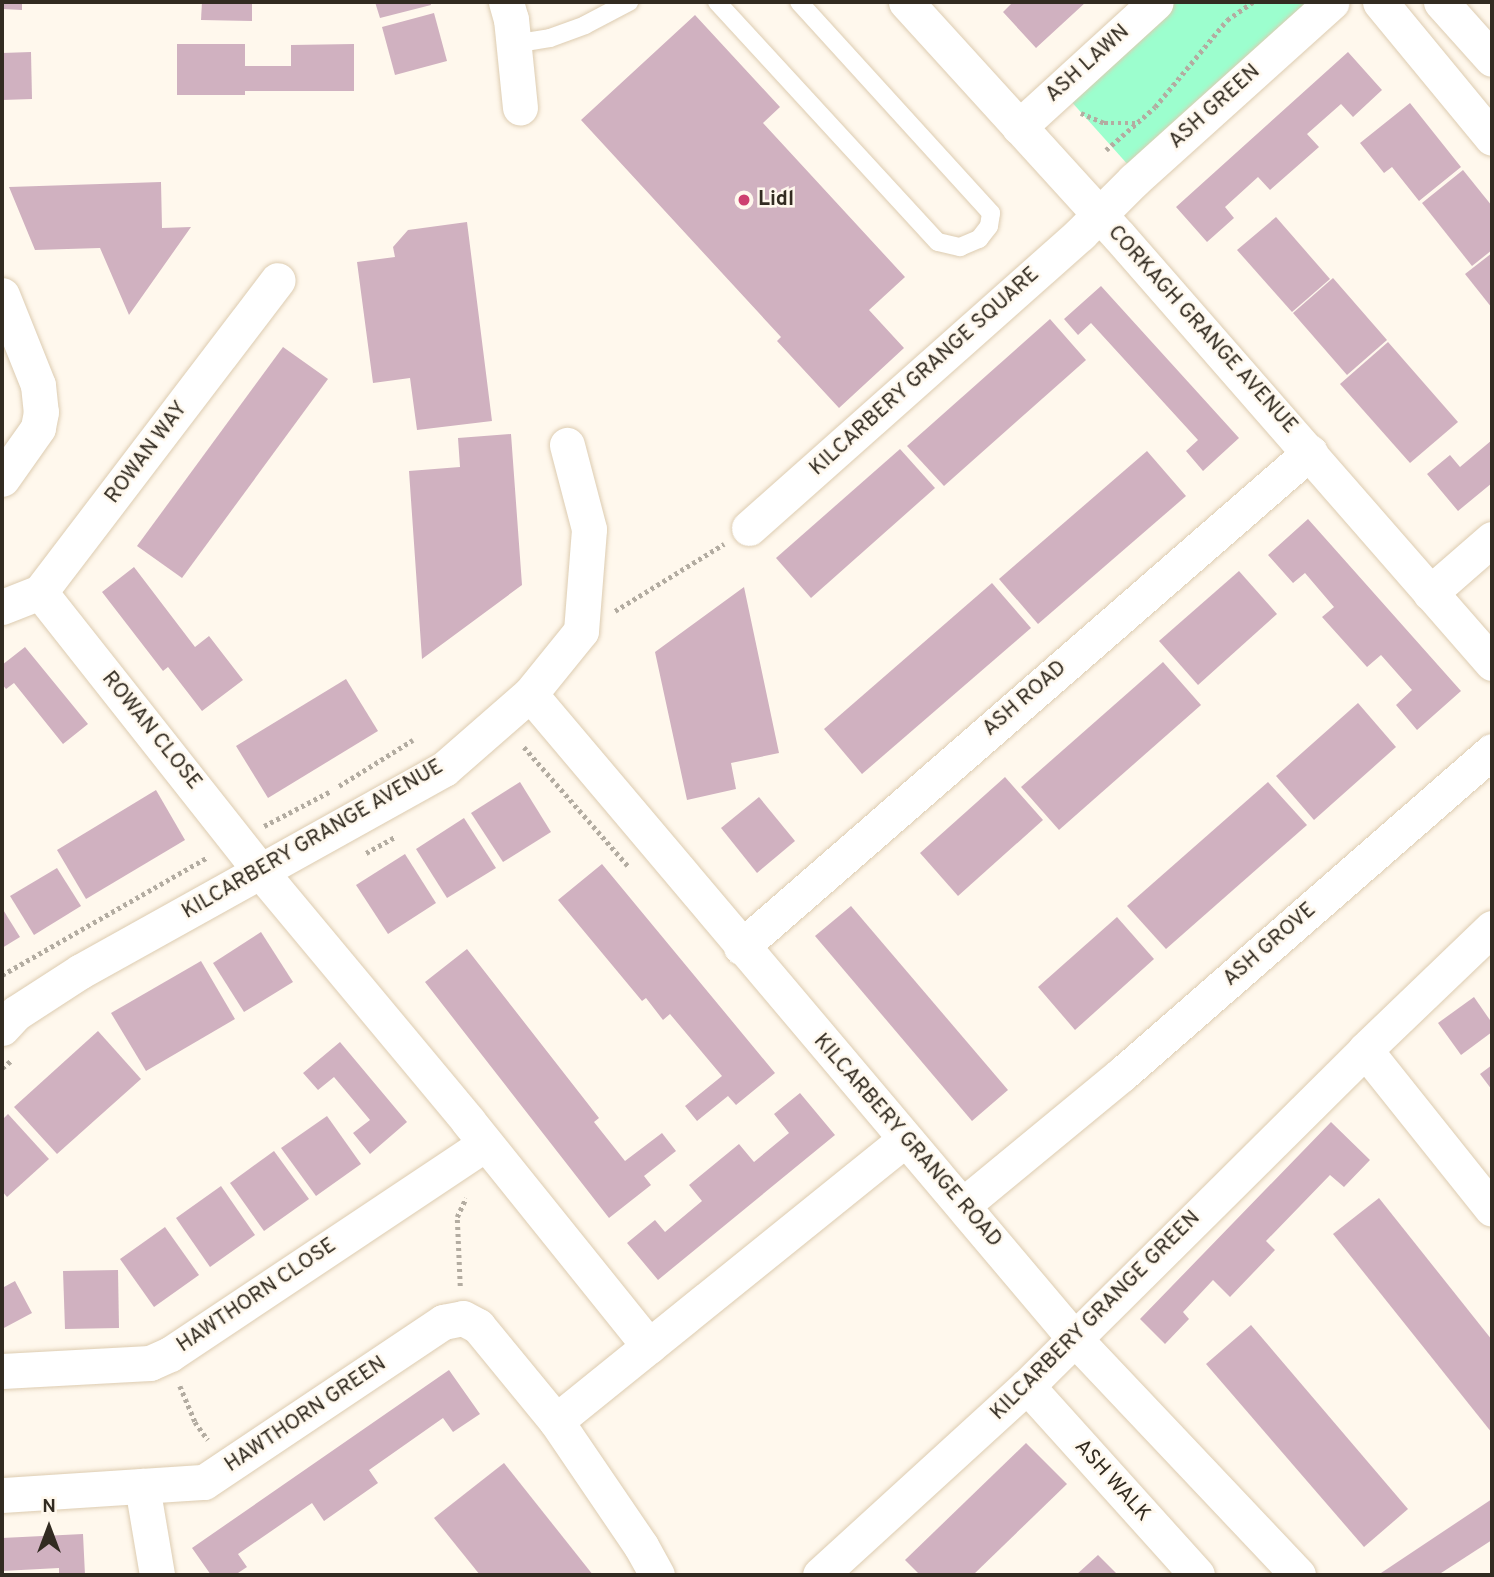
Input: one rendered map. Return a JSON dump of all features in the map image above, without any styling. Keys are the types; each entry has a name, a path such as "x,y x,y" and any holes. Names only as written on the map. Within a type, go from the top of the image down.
{"street":[{"path":"506,2 520,108"},
{"name":"CORKAGH GRANGE AVENUE","path":"906,2 1310,452 1492,663"},
{"name":"ASH LAWN","path":"1019,127 1156,2"},
{"name":"ASH GREEN","path":"1099,214 1332,2"},
{"path":"1380,2 1492,138"},
{"path":"1441,2 1492,60"},
{"name":"KILCARBERY GRANGE SQUARE","path":"749,528 1080,234 1099,214"},
{"name":"ROWAN WAY","path":"40,592 278,280"},
{"path":"2,295 38,385 41,412 38,428 2,479"},
{"path":"567,445 589,529 581,631"},
{"name":"ASH ROAD","path":"741,947 1310,452"},
{"path":"1430,593 1492,540"},
{"path":"2,607 40,592"},
{"name":"ROWAN CLOSE","path":"40,592 260,871"},
{"name":"KILCARBERY GRANGE AVENUE","path":"2,1028 16,1013 81,971 443,769 530,694 581,631"},
{"name":"KILCARBERY GRANGE ROAD","path":"530,694 1074,1338 1298,1575"},
{"name":"ASH GROVE","path":"963,1205 1122,1074 1492,751"},
{"path":"260,871 473,1152 649,1346"},
{"name":"KILCARBERY GRANGE GREEN","path":"820,1575 1027,1386 1365,1050 1492,928"},
{"path":"1365,1050 1492,1209"},
{"path":"556,1421 904,1140"},
{"name":"HAWTHORN CLOSE","path":"2,1371 150,1363 170,1354 473,1152"},
{"path":"463,1318 478,1326 556,1421 641,1546 657,1575"},
{"name":"HAWTHORN GREEN","path":"2,1495 204,1482 443,1322 463,1318"},
{"name":"ASH WALK","path":"1027,1386 1197,1575"},
{"path":"142,1486 157,1575"}],"lane":[{"path":"513,44 550,38 584,25 629,2"},
{"path":"718,2 938,242 960,247 979,239 989,226 991,213 799,2"}],"path":[{"path":"1106,150 1139,123 1215,32 1253,2"},
{"path":"1080,112 1104,122 1139,123"},
{"path":"581,631 749,528"},
{"path":"260,828 339,786 413,740"},
{"path":"2,975 215,852"},
{"path":"463,1318 457,1217 476,1181 472,1168 473,1152"},
{"path":"170,1354 195,1422 210,1443"}],"green space":[{"path":"1176,2 1313,2 1130,167 1069,99"}],"building":[{"path":"2,2 22,2 22,10 2,9"},
{"path":"202,2 252,2 252,21 201,20"},
{"path":"375,2 430,2 431,5 380,18"},
{"path":"1013,2 1086,2 1036,48 1003,12"},
{"path":"434,13 447,61 395,75 382,27"},
{"name":"Lidl","path":"695,15 780,107 763,123 905,277 869,310 904,348 839,408 777,341 781,337 581,120"},
{"path":"177,44 245,44 245,66 291,66 291,45 354,44 354,91 245,91 245,95 177,95"},
{"path":"31,52 32,99 2,100 2,53"},
{"path":"1348,52 1382,90 1353,117 1341,104 1307,134 1319,147 1270,190 1258,177 1225,207 1234,218 1207,242 1176,207"},
{"path":"1410,103 1461,167 1419,201 1392,167 1384,173 1360,143"},
{"path":"1463,170 1492,206 1492,250 1472,266 1422,203"},
{"path":"161,182 162,228 191,227 129,315 100,248 35,250 9,187"},
{"path":"1276,217 1330,279 1292,312 1237,250"},
{"path":"467,222 492,421 417,430 410,378 373,383 357,262 395,257 393,247 408,230"},
{"path":"1492,253 1492,308 1465,274"},
{"path":"1333,278 1387,340 1347,375 1293,313"},
{"path":"1101,286 1239,438 1203,471 1186,451 1198,440 1091,323 1078,335 1064,319"},
{"path":"1050,319 1086,360 944,486 907,446"},
{"path":"1388,342 1458,422 1410,463 1340,384"},
{"path":"283,347 328,379 182,578 137,546"},
{"path":"511,434 522,585 422,659 409,471 460,467 458,438"},
{"path":"1492,440 1492,483 1458,511 1427,474 1450,455 1460,467"},
{"path":"900,449 935,488 811,598 776,558"},
{"path":"1147,451 1186,496 1038,624 999,579"},
{"path":"1308,519 1461,691 1417,730 1396,705 1412,690 1381,655 1367,667 1322,617 1334,607 1305,573 1293,583 1268,555"},
{"path":"134,567 195,647 209,636 243,680 202,711 168,667 163,671 102,592"},
{"path":"1239,571 1277,614 1198,685 1159,641"},
{"path":"992,583 1031,628 862,774 824,729"},
{"path":"744,587 779,753 731,763 736,789 687,800 655,652"},
{"path":"25,647 88,724 63,744 14,683 6,689 2,684 2,665"},
{"path":"1163,662 1201,705 1059,830 1021,787"},
{"path":"346,679 378,731 268,798 236,746"},
{"path":"1358,703 1396,747 1314,820 1276,776"},
{"path":"1005,777 1043,820 958,896 920,853"},
{"path":"520,782 551,832 503,862 471,813"},
{"path":"1268,782 1307,825 1166,949 1127,906"},
{"path":"156,790 185,840 86,899 57,850"},
{"path":"759,797 795,841 757,873 721,828"},
{"path":"464,818 496,868 447,898 416,849"},
{"path":"405,854 436,903 388,934 356,885"},
{"path":"602,864 775,1073 736,1105 728,1096 697,1121 685,1106 722,1076 670,1014 663,1020 646,998 642,1001 558,900"},
{"path":"57,868 81,906 34,935 10,896"},
{"path":"851,906 1008,1090 972,1121 815,936"},
{"path":"2,908 20,937 2,948"},
{"path":"1117,917 1154,959 1075,1030 1038,987"},
{"path":"261,932 293,982 244,1012 213,963"},
{"path":"467,949 599,1118 594,1122 625,1161 662,1133 676,1151 644,1176 651,1185 609,1218 425,982"},
{"path":"201,961 235,1019 146,1071 111,1013"},
{"path":"1474,997 1492,1023 1492,1032 1461,1055 1438,1023"},
{"path":"98,1031 141,1079 57,1154 14,1107"},
{"path":"340,1042 407,1122 370,1154 353,1133 370,1120 334,1077 318,1090 303,1073"},
{"path":"1492,1065 1492,1090 1480,1074"},
{"path":"800,1093 835,1135 658,1280 627,1243 655,1220 665,1232 702,1201 689,1185 739,1144 754,1162 789,1133 774,1114"},
{"path":"8,1114 49,1159 7,1197 2,1191 2,1120"},
{"path":"327,1116 361,1164 316,1196 281,1148"},
{"path":"1331,1122 1370,1160 1344,1187 1330,1175 1266,1241 1275,1250 1230,1297 1213,1280 1183,1312 1189,1319 1165,1344 1140,1319"},
{"path":"274,1151 309,1199 264,1231 230,1183"},
{"path":"221,1186 255,1235 210,1267 176,1218"},
{"path":"1379,1198 1492,1340 1492,1433 1333,1234"},
{"path":"165,1227 199,1275 154,1307 120,1259"},
{"path":"118,1270 119,1328 65,1329 63,1271"},
{"path":"15,1281 32,1313 2,1329 2,1283 4,1287"},
{"path":"1251,1325 1408,1509 1364,1547 1206,1364"},
{"path":"449,1370 480,1414 453,1432 443,1418 369,1470 378,1483 324,1521 312,1503 238,1554 247,1567 235,1575 211,1575 192,1548"},
{"path":"1026,1443 1067,1484 973,1575 920,1575 905,1560"},
{"path":"504,1463 593,1575 480,1575 434,1518"},
{"path":"1492,1499 1492,1540 1438,1575 1381,1573"},
{"path":"83,1534 85,1575 59,1575 59,1568 2,1571 2,1538"},
{"path":"1098,1555 1118,1575 1076,1575"}],"place":[{"name":"Lidl","path":"744,200"}]}
